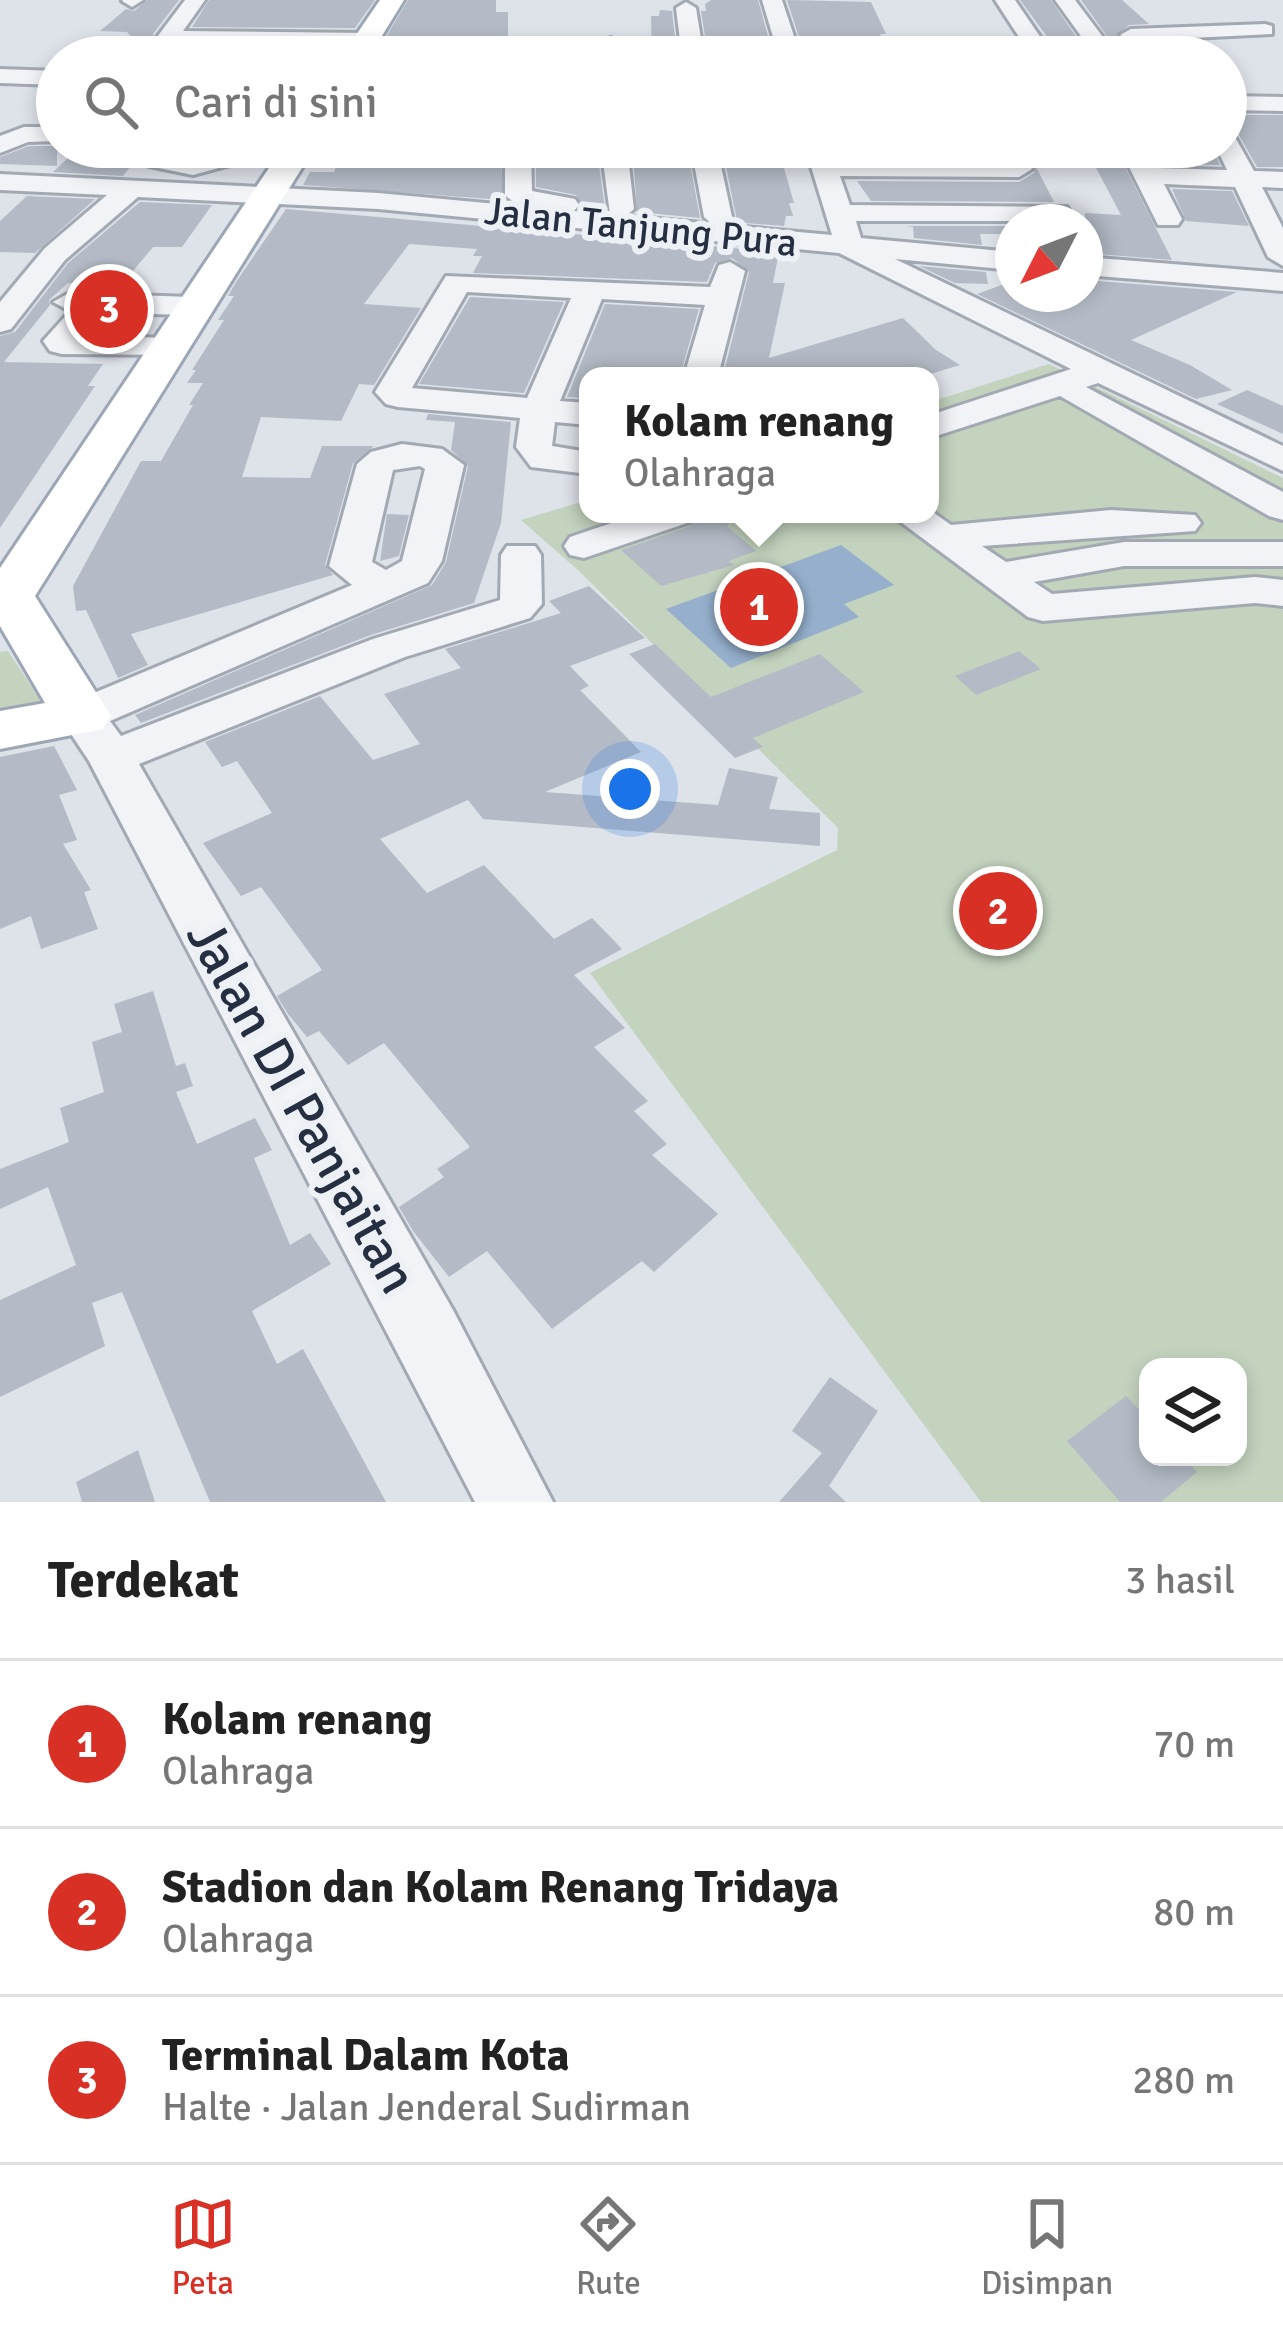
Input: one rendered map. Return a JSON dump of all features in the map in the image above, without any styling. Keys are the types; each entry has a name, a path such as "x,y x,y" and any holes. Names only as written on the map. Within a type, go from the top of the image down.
{"main road":[{"path":"369,36 392,0"},
{"path":"96,736 4,602 285,168"},
{"path":"0,730 96,736"}],"street":[{"path":"169,36 195,0"},
{"path":"772,0 783,36"},
{"path":"1005,0 1029,36"},
{"path":"1065,0 1089,36 1192,32 1274,37"},
{"path":"1227,5 1274,37"},
{"path":"1165,7 1192,32"},
{"path":"686,8 691,36"},
{"path":"232,36 258,12"},
{"path":"0,76 36,77"},
{"path":"1247,103 1283,104"},
{"path":"1247,121 1283,122"},
{"path":"0,145 36,135"},
{"path":"1247,152 1283,214"},
{"path":"0,182 130,190 279,168"},
{"name":"Jalan Tanjung Pura","path":"291,168 484,210 729,227 995,259"},
{"path":"515,168 522,198 729,227"},
{"path":"616,168 620,209"},
{"path":"704,367 723,297 729,227 711,168"},
{"path":"825,168 845,240 979,314 1283,460"},
{"path":"1003,168 1019,169"},
{"path":"1144,168 1168,219"},
{"path":"1149,176 1266,180"},
{"path":"1266,180 1283,257"},
{"path":"0,322 55,254 130,190"},
{"path":"845,240 995,221"},
{"path":"1103,267 1283,282"},
{"path":"141,278 201,293"},
{"path":"579,413 398,398 392,392 454,283 723,297"},
{"path":"579,462 544,459 534,453 539,410 591,288"},
{"path":"166,348 59,341 83,302 201,293"},
{"path":"939,424 1097,371"},
{"path":"1058,385 1283,508"},
{"path":"946,537 1111,522 1283,521"},
{"path":"584,546 650,523"},
{"path":"924,523 1043,608 1255,590 1283,593"},
{"path":"998,577 1124,554 1283,554"},
{"path":"96,736 515,609 521,604 521,555"},
{"path":"96,736 382,586"},
{"name":"Jalan DI Panjaitan","path":"96,736 417,1313 514,1502"}],"green space":[{"path":"1049,364 1283,478 1283,1502 981,1502 590,973 837,850 838,828 579,571 521,520 579,503 579,523 939,523 939,399"},
{"path":"8,651 41,701 30,714 0,719 0,652"}],"water":[{"path":"841,545 894,585 844,604 859,617 731,668 666,609"}],"building":[{"path":"147,0 179,0 154,36 100,31 126,9 134,11"},
{"path":"209,0 375,0 355,28 192,27"},
{"path":"408,0 496,0 496,12 508,12 508,36 387,36"},
{"path":"758,0 768,36 705,36 701,11 706,11 705,4"},
{"path":"787,0 871,2 886,34 881,36 799,36"},
{"path":"1020,0 1051,0 1076,36 1047,36"},
{"path":"1081,0 1122,0 1149,24 1129,25 1117,36 1107,36"},
{"path":"660,10 672,11 675,36 652,36 651,16 659,16"},
{"path":"1247,115 1283,115 1283,167 1257,167 1247,149"},
{"path":"36,146 36,165 0,164 0,157"},
{"path":"57,168 129,168 123,176 53,172"},
{"path":"335,168 502,168 504,200 303,185 310,172 334,172"},
{"path":"536,168 599,168 605,209 583,207 576,195 536,187"},
{"path":"634,168 691,168 700,218 637,212"},
{"path":"726,168 784,168 794,203 789,203 793,216 786,216 784,226 733,222 736,216"},
{"path":"1037,168 1054,202 871,201 857,181 1019,182"},
{"path":"1096,168 1126,168 1172,260 1103,254 1103,214 1121,215"},
{"path":"1172,189 1232,191 1249,226 1186,221"},
{"path":"27,196 95,199 35,253 0,252 0,221"},
{"path":"140,202 212,205 182,247 153,247 122,284 68,283 49,300 50,305 4,362 103,364 88,386 95,386 0,528 0,336 15,332 68,263"},
{"path":"286,209 779,252 773,283 785,283 769,358 903,318 936,350 960,365 939,371 939,367 725,367 749,272 732,258 715,263 707,282 473,273 482,256 473,256 477,249 409,244 364,304 421,308 374,385 359,384 341,421 261,417 242,477 310,478 322,446 374,446 353,463 325,565 333,575 131,634 148,665 118,678 86,610 76,611 73,586 141,461 161,461 193,405 189,405 203,383 187,383 224,320 218,320 234,296 228,296"},
{"path":"906,226 995,226 995,234 980,234 982,245 914,238 913,227"},
{"path":"919,266 986,272 988,284 955,283"},
{"path":"1103,281 1237,292 1131,340 1190,365 1232,390 1196,399 1015,312 1103,312"},
{"path":"995,287 995,303 977,294"},
{"path":"470,297 564,302 524,393 419,384"},
{"path":"605,304 699,309 683,367 579,367"},
{"path":"579,368 579,398 567,397"},
{"path":"1247,390 1283,406 1283,434 1217,404"},
{"path":"428,414 511,422 501,523 474,603 371,635 141,723 135,715 432,585 446,562 468,466 451,450 455,422 426,420"},
{"path":"387,514 409,515 399,556 380,561"},
{"path":"727,523 756,551 729,561 734,565 661,586 621,550 691,526"},
{"path":"589,586 645,638 570,666 589,686 580,690 641,752 545,792 718,805 729,768 778,777 769,809 820,813 820,846 483,819 468,800 380,839 427,893 484,865 554,939 592,918 622,949 574,975 625,1028 594,1047 648,1101 634,1111 667,1144 652,1155 718,1214 654,1272 642,1261 552,1329 487,1251 449,1277 413,1231 399,1207 444,1177 437,1169 470,1147 384,1043 348,1065 319,1031 307,1037 288,1014 277,996 322,970 261,887 241,896 203,843 272,813 237,761 222,767 205,742 320,696 373,760 420,744 384,694 461,668 445,649 561,613 549,601"},
{"path":"655,644 711,697 820,654 864,692 753,738 763,747 735,758 629,654"},
{"path":"1019,651 1041,669 976,695 955,676"},
{"path":"54,746 77,790 59,795 77,840 63,844 91,890 84,892 98,929 41,949 31,916 0,929 0,757"},
{"path":"153,991 176,1066 185,1063 193,1086 176,1092 197,1144 255,1118 272,1150 254,1158 290,1245 310,1233 331,1264 252,1311 277,1364 303,1349 386,1502 210,1502 122,1292 92,1303 105,1346 0,1397 0,1300 76,1265 48,1187 0,1209 0,1169 69,1142 60,1108 104,1092 92,1042 122,1032 114,1004"},
{"path":"830,1377 878,1411 829,1486 846,1502 779,1502 822,1453 792,1431"},
{"path":"1126,1396 1139,1410 1139,1466 1191,1466 1197,1472 1161,1502 1120,1502 1067,1441"},
{"path":"138,1450 155,1502 82,1502 76,1482"}],"place":[{"name":"Terminal Dalam Kota","path":"109,309"},
{"name":"Kolam renang","path":"759,607"},
{"name":"Stadion dan Kolam Renang Tridaya","path":"998,911"}]}
